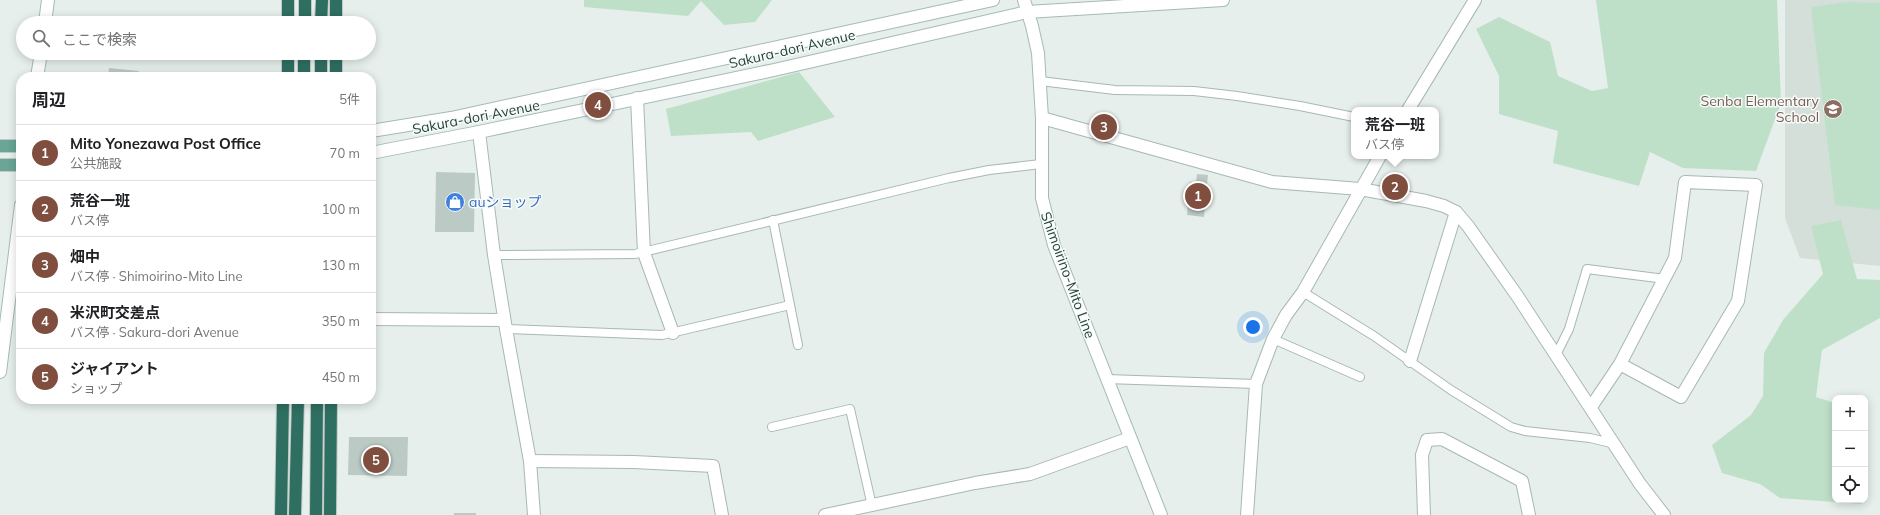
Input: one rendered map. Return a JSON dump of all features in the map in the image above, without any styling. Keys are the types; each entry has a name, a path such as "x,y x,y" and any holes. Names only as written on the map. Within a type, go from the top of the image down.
{"highway":[{"path":"288,0 288,16"},
{"path":"305,0 305,16"},
{"path":"322,0 322,16"},
{"path":"336,0 336,16"},
{"path":"288,60 288,72"},
{"path":"304,60 304,72"},
{"path":"321,60 321,72"},
{"path":"336,60 336,72"},
{"path":"280,515 283,404"},
{"path":"295,515 298,404"},
{"path":"316,515 317,404"},
{"path":"330,515 331,404"}],"main road":[{"path":"0,146 16,146"},
{"path":"0,165 16,165"}],"street":[{"path":"46,16 48,0"},
{"name":"Sakura-dori Avenue","path":"376,130 451,118 993,0"},
{"name":"Sakura-dori Avenue","path":"376,152 479,132 781,68 1026,6 1223,0"},
{"path":"1410,107 1475,0"},
{"name":"Shimoirino-Mito Line","path":"1026,6 1034,34 1040,81 1042,118 1042,198 1046,220 1054,245 1106,379 1161,515"},
{"path":"39,72 40,60"},
{"path":"637,98 644,253 673,333"},
{"path":"1042,118 1272,182 1360,189 1426,201 1444,206 1456,212 1468,226 1518,297 1615,444 1664,515"},
{"path":"479,132 494,255 530,461 534,515"},
{"path":"1247,515 1256,384 1273,339 1286,315 1303,292 1378,159"},
{"path":"1591,407 1620,364 1676,258 1685,182 1756,185 1738,301 1681,397 1620,364"},
{"path":"1410,361 1456,212"},
{"path":"0,372 16,245"},
{"path":"376,319 505,324"},
{"path":"825,515 975,483 1030,474 1130,438"},
{"path":"1424,515 1422,455 1427,440 1442,439 1522,482 1529,515"},
{"path":"530,461 634,462 713,466 722,515"}],"lane":[{"path":"1040,81 1115,90 1194,91 1300,106 1351,116"},
{"path":"494,255 644,253 773,220 949,178 1041,164"},
{"path":"773,220 798,345"},
{"path":"1556,355 1569,329 1587,269 1666,279"},
{"path":"1303,292 1374,336 1451,390 1511,427 1525,431 1590,438 1615,444"},
{"path":"505,324 662,335 790,305"},
{"path":"1273,339 1360,377"},
{"path":"1106,379 1256,384"},
{"path":"772,427 850,409 872,506"}],"shaded area":[{"name":"Senba Elementary School","path":"1785,0 1880,0 1880,266 1800,258 1785,218"}],"green space":[{"path":"584,0 772,0 755,22 724,25 701,1 688,16 584,7"},
{"path":"1596,0 1777,0 1781,103 1756,171 1683,168 1650,152 1639,186 1553,163 1558,131 1499,114 1499,76 1476,29 1499,17 1550,42 1558,76 1592,91 1608,88"},
{"path":"1847,2 1880,3 1880,210 1835,205 1811,7"},
{"path":"799,72 835,117 758,141 751,132 671,136 666,109"},
{"path":"1841,220 1857,279 1880,280 1880,318 1822,350 1816,397 1832,402 1832,502 1780,498 1760,484 1722,473 1712,445 1751,415 1763,396 1764,353 1783,320 1823,274 1811,226"}],"building":[{"path":"109,68 139,71 139,72 109,72"},
{"name":"auショップ","path":"436,172 475,173 474,232 435,232"},
{"path":"1197,174 1208,175 1204,217 1187,215 1190,182 1196,183"},
{"path":"349,437 408,437 407,476 348,475"},
{"path":"454,513 476,513 476,515 454,515"}],"place":[{"name":"米沢町交差点","path":"598,105"},
{"name":"Senba Elementary School","path":"1833,109"},
{"name":"畑中","path":"1104,127"},
{"name":"荒谷一班","path":"1395,187"},
{"name":"Mito Yonezawa Post Office","path":"1198,196"},
{"name":"auショップ","path":"455,202"},
{"name":"ジャイアント","path":"376,460"}]}
